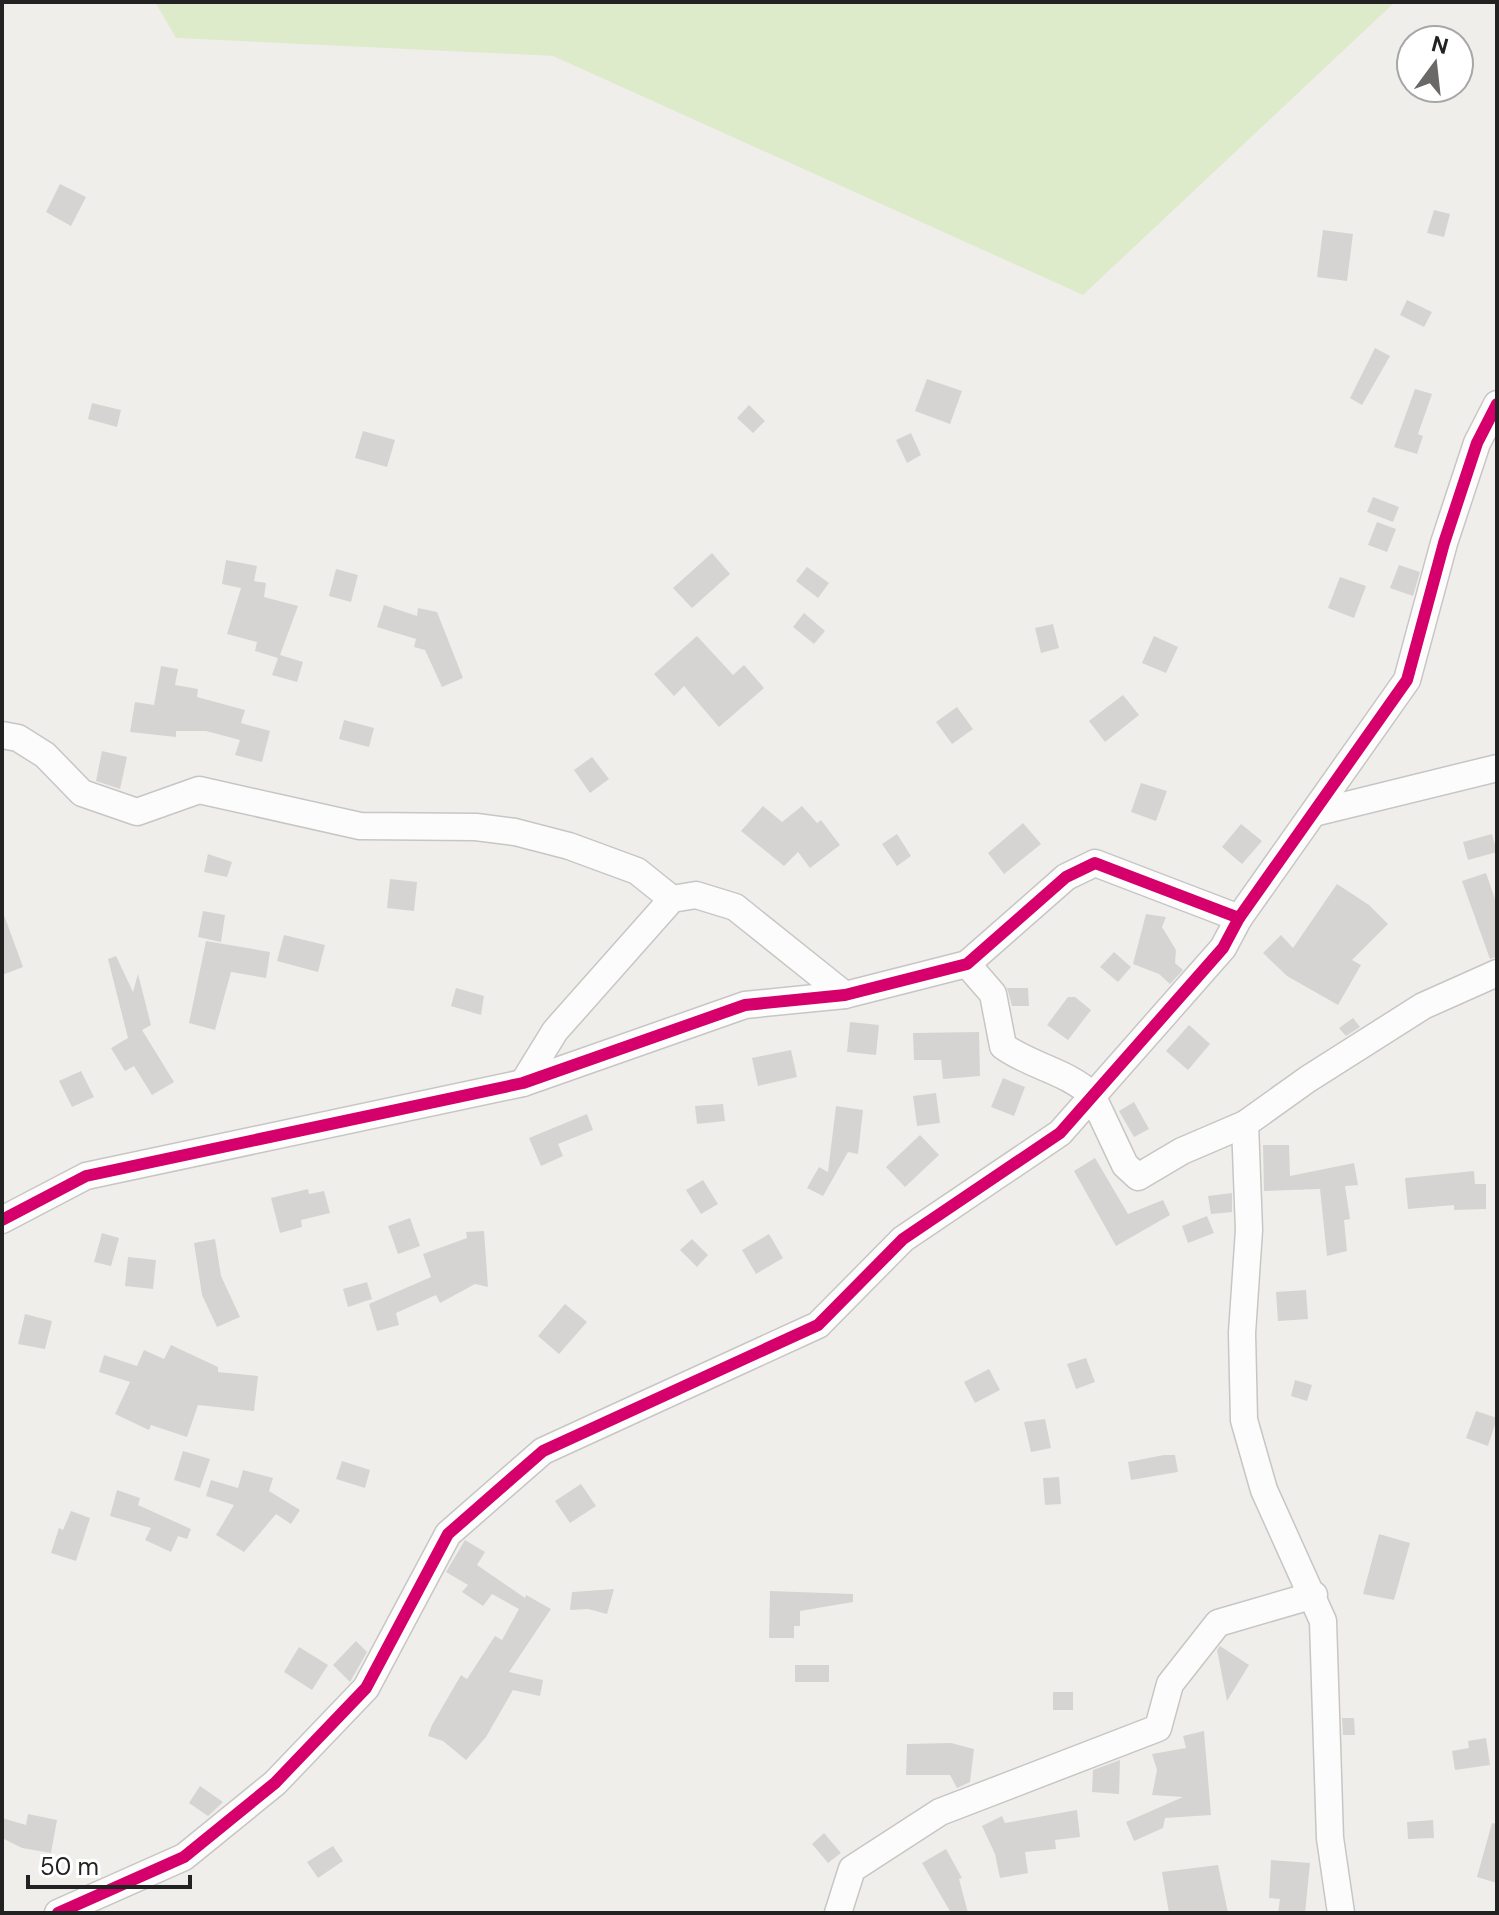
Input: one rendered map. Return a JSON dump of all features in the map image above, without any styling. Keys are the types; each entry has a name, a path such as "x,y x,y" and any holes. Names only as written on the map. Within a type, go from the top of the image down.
{"street":[{"path":"58,1913 184,1857 275,1783 366,1688 448,1534 543,1451 818,1325 903,1239 1060,1133 1223,948 1239,918 1407,680 1444,543 1477,443 1497,404"},
{"path":"2,735 18,738 45,755 82,793 137,812 199,790 360,826 476,827 515,832 569,846 637,871 672,899"},
{"path":"1314,813 1497,768"},
{"path":"2,1220 86,1176 523,1083 745,1005 845,995 967,964 1066,877 1095,863 1239,918"},
{"path":"523,1083 555,1031 672,899 696,895 735,907 845,995"},
{"path":"967,964 993,994 1003,1046 1018,1057 1082,1086 1092,1095 1125,1165 1138,1177 1182,1151 1245,1124 1308,1079 1423,1006 1497,973"},
{"path":"1245,1124 1249,1230 1242,1333 1244,1420 1264,1490 1314,1595 1323,1621 1330,1838 1341,1913"},
{"path":"838,1913 852,1869 940,1812 1158,1728 1170,1684 1218,1623 1314,1595"}],"green space":[{"path":"155,2 1395,2 1083,295 553,56 176,38"}],"building":[{"path":"60,184 86,197 71,226 46,212"},
{"path":"1434,210 1450,214 1444,237 1427,233"},
{"path":"1323,230 1353,234 1347,281 1317,277"},
{"path":"1407,300 1432,312 1424,327 1400,315"},
{"path":"1375,348 1390,356 1362,405 1350,398"},
{"path":"927,379 962,391 950,424 915,411"},
{"path":"1415,389 1432,394 1418,434 1423,436 1417,454 1394,447"},
{"path":"92,403 121,410 117,427 88,419"},
{"path":"749,405 765,421 753,433 737,418"},
{"path":"363,431 395,440 387,467 355,458"},
{"path":"911,433 921,455 907,463 896,440"},
{"path":"1373,497 1399,507 1393,522 1367,512"},
{"path":"1377,522 1396,529 1387,552 1368,545"},
{"path":"712,553 730,574 692,608 673,588"},
{"path":"226,560 257,566 254,581 266,583 264,597 298,606 280,655 303,662 297,682 272,675 278,658 255,651 257,642 227,634 241,588 222,584"},
{"path":"1399,565 1420,572 1413,596 1390,588"},
{"path":"807,567 829,583 818,598 796,581"},
{"path":"336,569 358,575 351,602 329,596"},
{"path":"1340,577 1366,586 1354,618 1328,608"},
{"path":"384,605 417,616 418,608 437,612 463,678 442,687 425,650 414,647 416,639 377,627"},
{"path":"804,613 825,631 814,644 793,627"},
{"path":"1053,624 1059,648 1041,653 1035,628"},
{"path":"697,636 733,675 744,665 764,688 719,727 684,686 674,696 654,674"},
{"path":"1154,636 1178,647 1166,673 1142,663"},
{"path":"161,666 178,669 175,685 198,689 197,697 245,710 241,723 270,731 262,762 235,755 240,740 206,731 176,731 176,737 130,732 135,702 154,705"},
{"path":"1123,695 1139,715 1105,742 1089,721"},
{"path":"957,707 973,729 952,744 936,722"},
{"path":"344,720 374,728 369,747 339,739"},
{"path":"102,751 127,757 120,789 96,781"},
{"path":"592,757 609,779 590,793 574,770"},
{"path":"1141,783 1167,791 1156,821 1131,812"},
{"path":"763,806 782,822 802,806 817,823 821,820 840,845 810,868 798,852 784,866 741,831"},
{"path":"1023,823 1041,844 1004,874 988,853"},
{"path":"1241,824 1262,841 1242,864 1222,847"},
{"path":"897,834 911,856 897,866 882,844"},
{"path":"1492,834 1497,852 1468,860 1463,842"},
{"path":"208,854 232,862 227,877 204,872"},
{"path":"1486,873 1497,905 1497,957 1490,959 1462,881"},
{"path":"390,879 417,882 414,911 387,908"},
{"path":"1337,884 1369,905 1388,924 1352,960 1361,965 1338,1005 1287,976 1263,953 1281,935 1293,948"},
{"path":"203,911 225,915 221,942 198,937"},
{"path":"1146,914 1166,917 1162,927 1176,950 1175,963 1183,970 1170,984 1159,974 1133,964"},
{"path":"2,916 23,967 2,975"},
{"path":"284,935 325,945 318,972 277,961"},
{"path":"206,941 270,952 266,978 231,972 215,1030 189,1023"},
{"path":"1114,952 1131,967 1118,982 1100,967"},
{"path":"116,956 133,992 138,974 151,1025 142,1030 174,1082 152,1095 134,1066 125,1071 111,1048 128,1038 108,959"},
{"path":"456,988 484,996 481,1015 451,1006"},
{"path":"1007,988 1028,988 1029,1006 1012,1006"},
{"path":"1068,997 1075,997 1091,1010 1068,1040 1047,1025"},
{"path":"1353,1018 1360,1027 1346,1036 1339,1028"},
{"path":"850,1022 879,1025 876,1055 847,1052"},
{"path":"1189,1025 1210,1044 1188,1070 1166,1051"},
{"path":"979,1032 980,1076 943,1079 941,1060 914,1060 913,1033"},
{"path":"791,1050 797,1077 758,1086 752,1058"},
{"path":"81,1071 94,1097 72,1107 59,1081"},
{"path":"1003,1078 1025,1087 1014,1116 991,1107"},
{"path":"936,1093 940,1123 917,1126 913,1096"},
{"path":"1134,1102 1149,1129 1134,1137 1119,1111"},
{"path":"723,1104 725,1121 697,1124 695,1106"},
{"path":"836,1106 863,1110 858,1154 848,1152 823,1196 807,1188 819,1167 828,1172"},
{"path":"587,1114 593,1130 558,1144 563,1156 541,1166 529,1138"},
{"path":"920,1135 939,1155 905,1187 886,1167"},
{"path":"1263,1145 1289,1145 1290,1176 1354,1163 1358,1185 1345,1186 1350,1219 1344,1220 1347,1251 1327,1256 1320,1189 1264,1191"},
{"path":"1095,1158 1128,1214 1163,1200 1170,1215 1116,1246 1074,1171"},
{"path":"1474,1171 1475,1184 1486,1184 1486,1209 1454,1210 1454,1205 1408,1209 1405,1178"},
{"path":"703,1180 718,1204 701,1214 686,1190"},
{"path":"308,1189 309,1194 324,1191 330,1213 301,1220 302,1227 280,1233 271,1198"},
{"path":"1232,1193 1232,1212 1211,1214 1208,1196"},
{"path":"1207,1216 1214,1233 1188,1243 1182,1226"},
{"path":"410,1218 420,1246 398,1254 388,1226"},
{"path":"484,1231 488,1287 475,1284 440,1303 436,1295 396,1313 399,1325 377,1331 369,1304 431,1277 423,1254 467,1238 466,1232"},
{"path":"102,1233 119,1238 111,1266 94,1262"},
{"path":"769,1234 783,1258 756,1274 742,1250"},
{"path":"215,1239 221,1276 240,1317 217,1327 202,1295 194,1243"},
{"path":"692,1239 708,1255 697,1267 680,1250"},
{"path":"128,1257 156,1260 153,1289 125,1286"},
{"path":"367,1282 372,1299 348,1307 343,1289"},
{"path":"1306,1290 1308,1319 1278,1321 1276,1292"},
{"path":"565,1304 587,1322 559,1354 538,1336"},
{"path":"25,1314 52,1321 45,1349 18,1344"},
{"path":"171,1345 218,1367 218,1372 258,1376 254,1411 198,1405 187,1437 151,1425 149,1430 115,1414 130,1382 99,1372 104,1355 137,1366 144,1350 164,1359"},
{"path":"1086,1358 1095,1382 1076,1389 1067,1364"},
{"path":"989,1369 1000,1390 975,1403 964,1382"},
{"path":"1295,1380 1312,1385 1307,1401 1291,1396"},
{"path":"1476,1411 1497,1418 1488,1446 1466,1438"},
{"path":"1045,1419 1051,1448 1031,1452 1024,1422"},
{"path":"183,1451 210,1459 200,1488 174,1480"},
{"path":"1175,1455 1178,1472 1131,1480 1128,1462"},
{"path":"342,1461 370,1470 365,1488 336,1479"},
{"path":"243,1470 273,1478 269,1491 300,1510 291,1524 276,1514 244,1552 216,1535 234,1505 206,1496 211,1480 238,1488"},
{"path":"1059,1477 1061,1504 1045,1505 1043,1478"},
{"path":"581,1484 596,1506 570,1523 555,1501"},
{"path":"117,1490 140,1498 138,1505 191,1529 187,1539 178,1536 171,1552 145,1540 151,1528 110,1516"},
{"path":"71,1511 90,1518 76,1561 51,1553 59,1528 63,1530"},
{"path":"1379,1534 1410,1543 1394,1600 1363,1594"},
{"path":"465,1540 485,1552 477,1565 525,1598 526,1595 551,1609 509,1672 543,1680 540,1696 513,1690 486,1737 466,1760 443,1741 428,1736 461,1675 467,1679 495,1636 502,1640 519,1609 492,1594 483,1606 462,1592 468,1585 446,1572"},
{"path":"614,1589 607,1614 588,1609 570,1610 572,1592"},
{"path":"770,1591 853,1594 853,1602 800,1611 800,1626 794,1626 794,1638 769,1638"},
{"path":"356,1641 367,1652 350,1682 333,1665"},
{"path":"1220,1646 1249,1665 1227,1701 1217,1650"},
{"path":"299,1647 328,1665 312,1690 284,1672"},
{"path":"795,1665 829,1665 829,1682 795,1682"},
{"path":"1053,1692 1073,1692 1073,1710 1053,1710"},
{"path":"1342,1718 1354,1718 1355,1735 1343,1735"},
{"path":"1204,1731 1211,1815 1165,1818 1163,1828 1134,1841 1126,1822 1183,1797 1152,1795 1157,1770 1152,1754 1186,1748 1183,1736"},
{"path":"1486,1738 1490,1765 1455,1770 1452,1751 1469,1748 1468,1741"},
{"path":"951,1743 974,1749 970,1782 957,1788 950,1775 906,1775 907,1744"},
{"path":"1120,1760 1119,1794 1092,1792 1093,1770"},
{"path":"200,1786 223,1802 208,1816 189,1803"},
{"path":"1077,1810 1080,1837 1055,1840 1056,1849 1025,1852 1028,1873 1000,1878 995,1854 982,1826 1002,1816 1005,1823"},
{"path":"28,1814 57,1820 51,1853 22,1848 2,1838 2,1818 26,1825"},
{"path":"1433,1820 1434,1838 1408,1839 1407,1822"},
{"path":"1492,1823 1497,1824 1497,1883 1477,1877"},
{"path":"824,1833 841,1853 828,1863 812,1844"},
{"path":"333,1846 343,1861 318,1878 307,1862"},
{"path":"946,1849 962,1878 959,1879 968,1913 951,1913 922,1863"},
{"path":"1271,1860 1310,1863 1305,1913 1278,1913 1280,1899 1269,1898"},
{"path":"1218,1865 1228,1913 1169,1913 1162,1872"}],"cycle path":[{"path":"2,1220 86,1176 523,1083 745,1005 845,995 967,964 1066,877 1095,863 1239,918 1407,680 1444,543 1477,443 1497,404"},
{"path":"58,1913 184,1857 275,1783 366,1688 448,1534 543,1451 818,1325 903,1239 1060,1133 1223,948 1239,918"}]}
